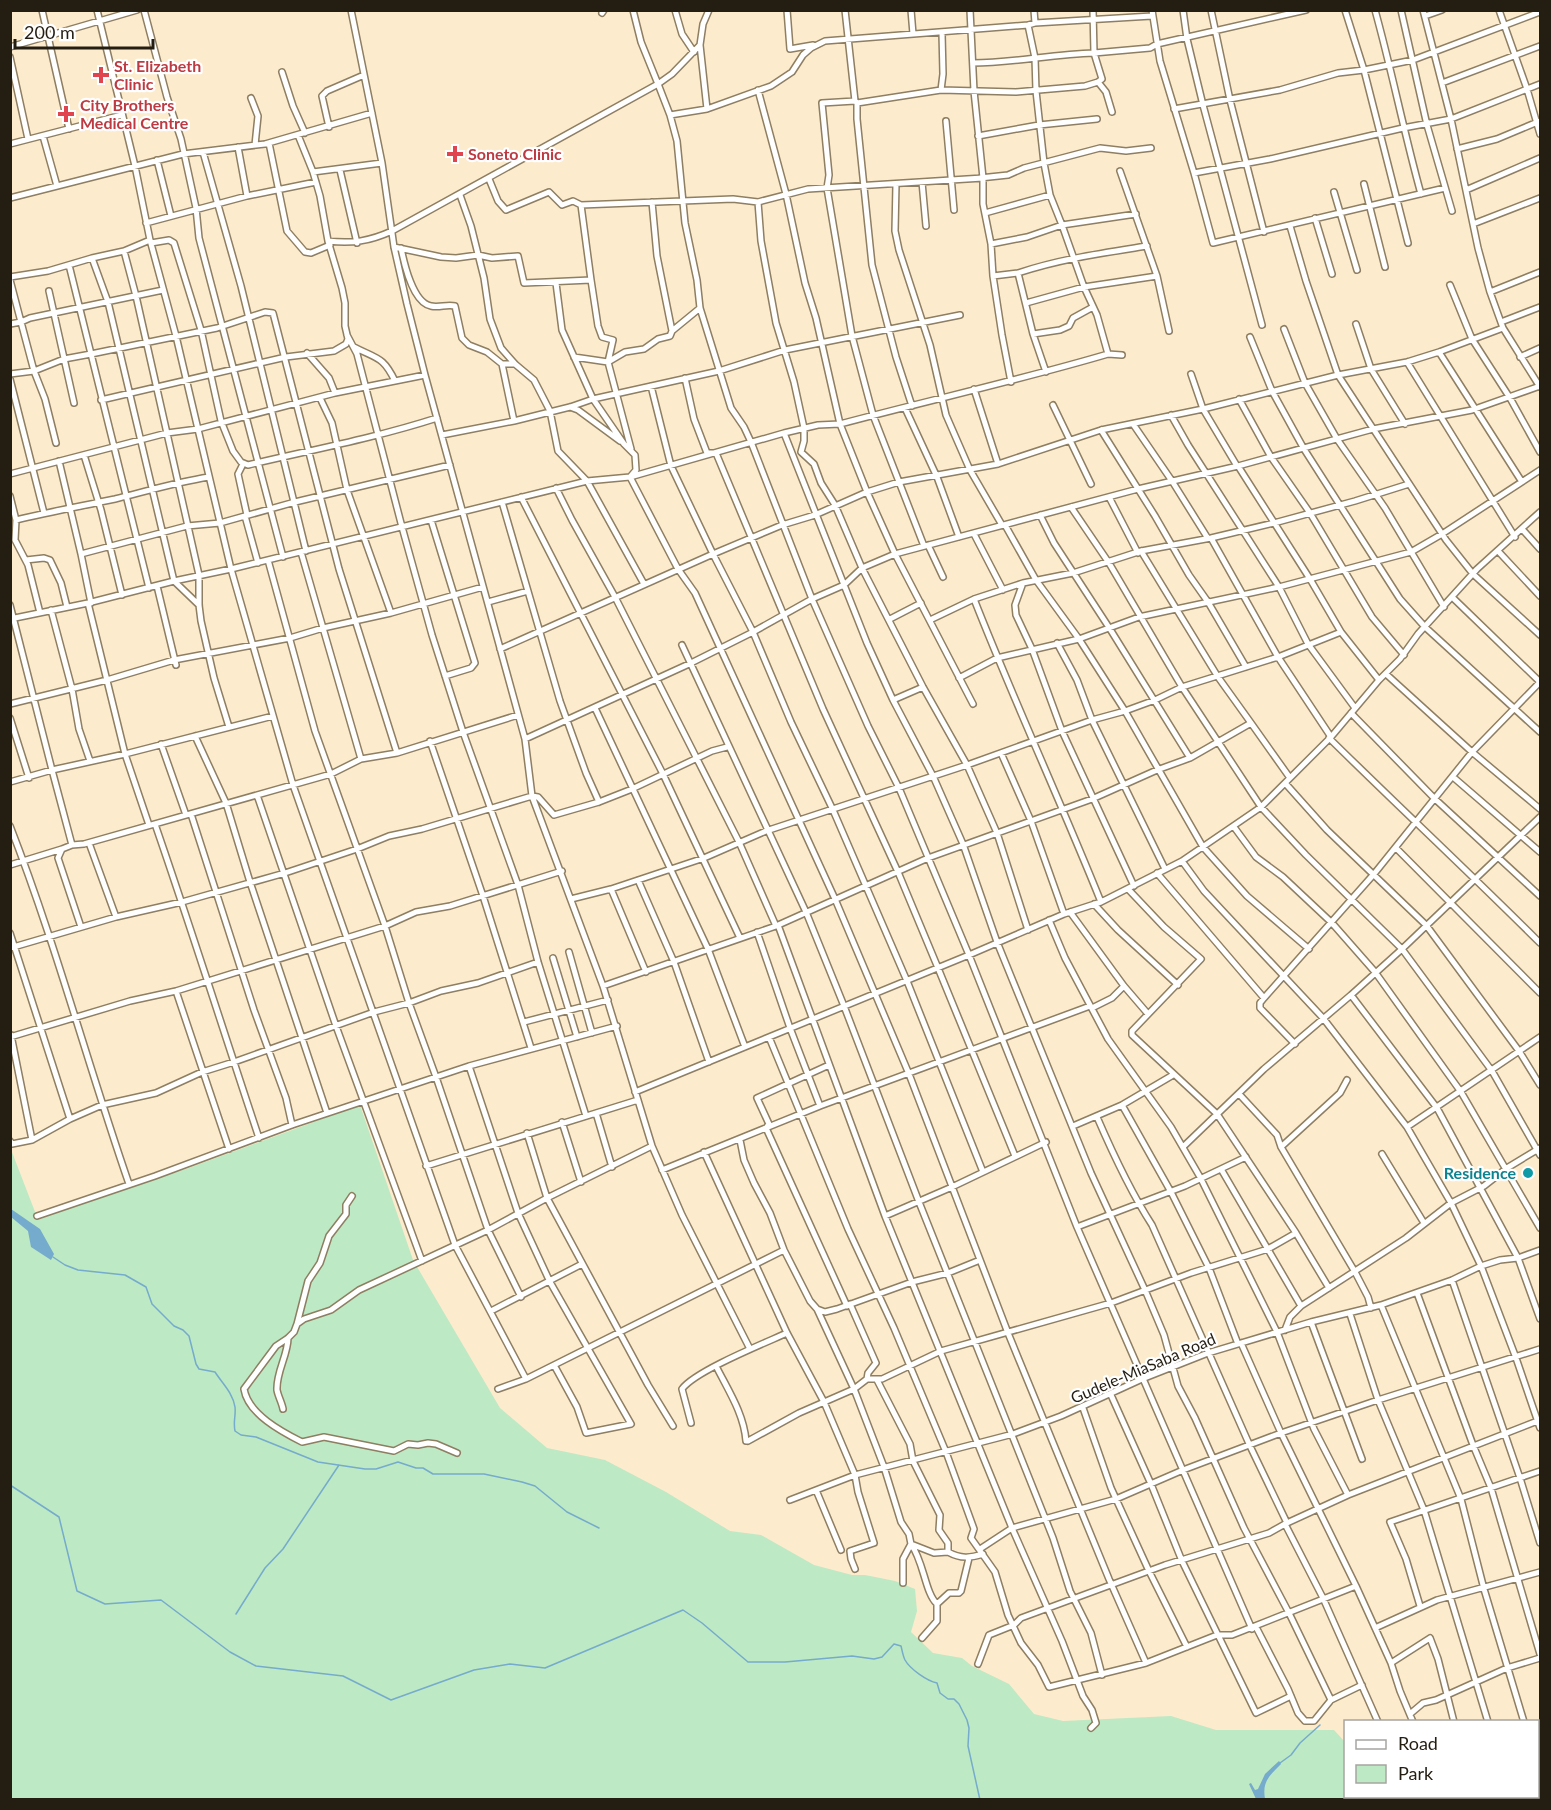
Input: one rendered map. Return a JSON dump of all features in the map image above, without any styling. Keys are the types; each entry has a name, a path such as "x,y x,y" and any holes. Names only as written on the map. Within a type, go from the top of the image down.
{"street":[{"path":"42,10 69,129"},
{"path":"97,10 135,166 150,241 176,336 231,569 293,785 455,1245 526,1379"},
{"path":"10,47 137,10"},
{"path":"144,10 166,97 180,132 196,208 199,238 283,557"},
{"path":"351,10 382,163 392,231 408,275 421,300 431,307 454,306 462,338 469,345 488,352 502,364 514,421"},
{"path":"633,10 641,42 670,115 677,141 685,223 697,280 700,308 731,408 751,442 812,599 868,726 899,788 969,955 1077,1227 1142,1380 1254,1628 1298,1713 1305,1721 1314,1721 1331,1700 1362,1685"},
{"path":"675,10 682,34 694,51"},
{"path":"707,109 700,45 703,24 709,10"},
{"path":"788,10 790,48 817,45"},
{"path":"845,10 872,265 912,406"},
{"path":"911,10 913,34"},
{"path":"970,10 974,92 985,213 1011,382"},
{"path":"1034,10 1035,23"},
{"path":"943,577 926,546 898,482 873,415 852,336 826,188 829,175 822,103 856,102 940,90 1036,91 1086,86 1098,82 1102,79 1094,53 1093,10"},
{"path":"1183,10 1187,39 1203,105 1262,325"},
{"path":"1211,10 1230,100 1264,232"},
{"path":"973,63 1000,63 1137,50 1306,10"},
{"path":"1345,10 1364,70 1378,134 1408,243"},
{"path":"1374,10 1390,64 1403,128 1421,194"},
{"path":"1401,10 1427,125 1452,211"},
{"path":"525,739 624,695 753,632 812,599 844,585 862,568 895,554 1138,489 1304,449 1373,429 1441,418 1477,409 1540,386 1502,325 1478,248 1451,119 1424,13 1442,10"},
{"path":"1499,10 1539,122 1540,134"},
{"path":"1174,109 1280,90 1336,73 1413,60 1540,12"},
{"path":"670,115 707,109 765,89 792,72 803,55 825,40 972,30 1152,13 1157,44 1174,109 1213,243 1445,188"},
{"path":"1029,25 1035,58 1036,91 1044,163 1050,195 1093,307 1108,354"},
{"path":"940,90 944,74 942,33"},
{"path":"269,143 287,231 293,240 308,253 329,243 357,243 392,231 658,84 672,74 700,45"},
{"path":"1442,83 1540,46"},
{"path":"10,57 28,139"},
{"path":"282,72 316,182 345,303 347,335 354,347 424,604 489,810 518,885 538,962 586,1116"},
{"path":"329,127 322,96 327,91 364,75"},
{"path":"1098,82 1106,92 1112,112"},
{"path":"1194,173 1270,159 1451,119 1540,84"},
{"path":"758,90 786,194 800,263 816,318 840,424 895,554 973,704"},
{"path":"251,98 258,116 255,145"},
{"path":"10,198 183,154 269,143 372,113"},
{"path":"10,144 122,115"},
{"path":"978,136 1040,125 1097,119"},
{"path":"946,121 954,210"},
{"path":"1457,149 1497,139 1539,122"},
{"path":"43,136 57,186"},
{"path":"238,147 247,196"},
{"path":"864,186 1008,175 1100,148 1126,151 1151,148"},
{"path":"203,152 249,316 295,502 304,551 323,628 361,759"},
{"path":"1466,190 1540,158"},
{"path":"157,160 171,216"},
{"path":"313,172 382,163"},
{"path":"340,170 357,243"},
{"path":"1120,171 1157,276 1169,331"},
{"path":"489,179 498,201 506,210 549,192 562,205 573,201 581,206 734,199 758,202 808,189 983,178"},
{"path":"146,223 196,208 316,182"},
{"path":"922,182 926,226"},
{"path":"896,184 895,231 899,250 936,365 950,427 970,470 1036,580 1125,711 1203,847 1247,896 1309,949"},
{"path":"1364,184 1385,267"},
{"path":"1334,192 1357,270"},
{"path":"460,195 471,226 490,319 501,348 514,364 534,380 550,411 558,451 587,481 644,584"},
{"path":"985,213 1050,195"},
{"path":"1473,224 1540,198"},
{"path":"652,202 657,256 672,331"},
{"path":"758,202 761,242 776,323 804,428 801,452 814,464 835,505 862,568 923,687 967,765 997,833 1028,930"},
{"path":"581,206 591,280 602,337 613,340 608,362 631,449 635,455 636,470 630,477"},
{"path":"991,244 1027,237 1062,225 1136,214"},
{"path":"1314,217 1332,274"},
{"path":"1290,226 1338,375 1442,534 1473,574 1540,635"},
{"path":"56,443 45,399 34,371 10,278 124,251 150,241 169,240 174,243 201,330 222,421 233,451 243,464 248,465 309,452 408,428 437,418"},
{"path":"993,276 1017,273 1075,258 1147,246"},
{"path":"398,248 441,257 518,256 524,283 591,280"},
{"path":"398,248 425,375 525,739 532,796 562,871 617,1026 652,1146 682,1215 750,1349"},
{"path":"124,251 200,575 199,604 209,654 229,727"},
{"path":"92,258 108,302 174,580 199,604"},
{"path":"69,265 149,588"},
{"path":"1490,292 1540,272"},
{"path":"1017,273 1046,372"},
{"path":"1026,303 1084,287 1157,276"},
{"path":"556,283 562,330 593,399 624,444"},
{"path":"1450,285 1472,339 1510,398 1540,452"},
{"path":"10,324 163,290"},
{"path":"49,291 74,404"},
{"path":"1033,334 1060,330 1069,326 1073,318 1093,307"},
{"path":"500,649 752,537 814,515 867,492 898,482 937,477 998,464 1101,430 1203,409 1338,375 1407,362 1472,339 1540,307"},
{"path":"574,357 608,362 625,352 644,349 658,339 669,336 700,308"},
{"path":"10,374 34,371 64,360 223,326 265,312 273,313 333,545 397,753"},
{"path":"442,435 514,421 617,393 718,371 785,350 960,315"},
{"path":"1356,324 1371,369 1405,424"},
{"path":"1284,329 1305,383 1337,439 1376,494 1444,606"},
{"path":"101,400 286,357 334,351 346,344 347,335"},
{"path":"1250,337 1272,391 1304,449 1400,599 1425,627 1540,732"},
{"path":"354,347 380,358 395,381"},
{"path":"1520,357 1540,348"},
{"path":"1439,352 1522,482"},
{"path":"307,353 329,378 335,393"},
{"path":"12,618 89,603 174,580 258,563 556,488 587,481 630,477 804,428 840,424 974,389 1011,382 1108,354 1122,355"},
{"path":"1407,362 1515,537"},
{"path":"502,364 514,364"},
{"path":"1191,374 1203,409 1238,466 1341,632 1379,680"},
{"path":"10,474 167,433 198,429 335,393 425,375"},
{"path":"685,378 694,419 707,453 716,453"},
{"path":"10,379 44,513"},
{"path":"651,386 670,466 753,632 791,722 833,810 907,981 983,1172"},
{"path":"974,389 998,464"},
{"path":"320,398 332,423 347,490 362,537 391,613"},
{"path":"1239,399 1271,457 1310,513 1372,616 1404,655"},
{"path":"1053,405 1092,484"},
{"path":"570,407 578,410 631,449"},
{"path":"905,408 937,477 959,537"},
{"path":"1171,415 1242,531 1279,586 1308,644 1355,708"},
{"path":"1133,424 1209,538 1278,657 1330,737 1540,943"},
{"path":"1101,430 1246,667"},
{"path":"784,433 814,515 867,643 893,700 933,776 963,844 997,942 1091,1173 1164,1335 1181,1394 1214,1459 1250,1539 1331,1700"},
{"path":"716,453 823,709 939,968 970,1050 1015,1156"},
{"path":"84,455 122,595"},
{"path":"59,461 81,554 89,603 125,754 182,902 259,1138"},
{"path":"243,464 238,474 258,563"},
{"path":"81,554 136,538 187,526 220,523 295,502 450,465"},
{"path":"959,678 997,658 1078,639 1139,617 1310,579 1411,552 1540,470"},
{"path":"14,521 209,477"},
{"path":"630,477 678,569 695,593 835,899 909,1074 1008,1333 1146,1664"},
{"path":"930,620 974,599 1023,583 1073,573 1172,544 1274,523 1409,484"},
{"path":"556,488 657,679 739,842 777,925 814,1019 885,1216 1012,1528 1083,1696 1092,1710 1096,1723 1091,1728"},
{"path":"10,496 15,540 26,560 40,613"},
{"path":"1109,497 1140,552 1218,677 1290,778"},
{"path":"521,498 624,695 704,858 740,938"},
{"path":"502,502 560,701 599,802"},
{"path":"1071,507 1109,563 1182,687 1261,807 1402,949 1492,1071 1540,1151 1507,1168 1480,1188 1451,1203 1406,1238 1301,1306 1290,1317 1285,1330"},
{"path":"635,1092 939,968 1049,920 1101,902 1182,861 1261,807 1330,737 1473,574 1540,513"},
{"path":"1040,515 1054,543 1110,628 1190,758"},
{"path":"431,520 475,663 471,668 445,676"},
{"path":"1522,529 1540,549"},
{"path":"974,534 1004,590"},
{"path":"1498,551 1540,596"},
{"path":"26,560 44,558 50,560 61,583 67,607"},
{"path":"268,560 315,731 385,926 409,1004 489,1230 521,1297"},
{"path":"1023,583 1015,605 1016,615 1032,649 1062,731 1131,887 1164,927 1201,959 1132,1031 1132,1035 1217,1114 1296,1233 1329,1288"},
{"path":"157,586 175,663"},
{"path":"10,704 209,654 290,638 483,587"},
{"path":"488,602 528,591"},
{"path":"1295,1044 1260,1008 1260,1003 1352,901 1472,753 1540,682 1452,597"},
{"path":"974,599 1101,902"},
{"path":"890,619 921,603"},
{"path":"10,605 72,845"},
{"path":"51,610 90,761"},
{"path":"571,899 611,889 704,858 766,831 865,800 1092,720 1125,711 1182,687 1278,657 1341,632"},
{"path":"1057,643 1077,680 1092,720 1165,869"},
{"path":"682,645 766,831 806,912 876,1086 919,1202 1013,1434 1070,1591 1091,1633 1102,1675"},
{"path":"1386,674 1472,753 1540,809"},
{"path":"893,700 923,687"},
{"path":"595,708 708,949 745,1047"},
{"path":"1351,713 1435,799 1540,896"},
{"path":"10,865 72,845 89,843 331,774 361,759 397,753 518,715"},
{"path":"10,782 273,716"},
{"path":"10,718 29,777"},
{"path":"603,986 777,925 928,858 1092,798 1190,758 1251,723"},
{"path":"195,736 226,803 327,1113"},
{"path":"430,741 483,896 531,1048"},
{"path":"161,744 216,892 286,1098 292,1125"},
{"path":"13,947 116,917 182,902 285,873 389,836 489,810 532,796 538,797 554,815 599,802 718,748 727,747"},
{"path":"1001,753 1031,821 1067,913 1148,1014"},
{"path":"1453,777 1540,852"},
{"path":"1285,783 1327,830 1426,925 1519,1051 1540,1085"},
{"path":"257,795 336,1026 422,1261"},
{"path":"1184,1146 1264,1069 1402,949 1540,817"},
{"path":"10,826 50,936 74,1019 129,1184"},
{"path":"1234,827 1261,862 1283,877 1332,923 1375,972 1461,1092 1540,1228"},
{"path":"89,843 116,917"},
{"path":"1396,848 1540,993"},
{"path":"62,849 58,858 81,927"},
{"path":"1182,861 1204,891 1323,1018 1407,1127 1451,1203 1481,1266 1540,1428"},
{"path":"32,1140 11,1036 130,1001 176,991 385,926 416,912 450,906 562,871"},
{"path":"1157,873 1264,998"},
{"path":"638,880 674,962 709,1062"},
{"path":"611,889 646,972"},
{"path":"1094,904 1118,930 1178,985"},
{"path":"1049,920 1065,958 1108,1039 1184,1146 1277,1332 1312,1423 1348,1496"},
{"path":"757,932 820,1106"},
{"path":"10,933 70,1119"},
{"path":"569,952 592,1033"},
{"path":"553,958 577,1037"},
{"path":"10,1141 12,1144 32,1140 102,1105 156,1093 202,1072 374,1012 409,1004 441,991 478,983 538,962"},
{"path":"662,1170 841,1098 1090,1006 1092,1008 1112,998 1124,986"},
{"path":"176,991 229,1149"},
{"path":"1351,995 1437,1108 1518,1258 1540,1319"},
{"path":"524,1022 608,1000"},
{"path":"37,1216 292,1125 469,1066 617,1026"},
{"path":"769,1037 848,1229 910,1365 946,1452 974,1529 972,1538 975,1545 982,1551 995,1572 1008,1615 1021,1642 1038,1665 1050,1687 1146,1664 1217,1635 1232,1635 1254,1628 1356,1586"},
{"path":"1407,1127 1540,1037"},
{"path":"766,1128 769,1124 758,1098 829,1065"},
{"path":"469,1066 518,1213 550,1282 631,1424 586,1433 576,1407 554,1365"},
{"path":"1073,1126 1122,1105 1173,1075"},
{"path":"1281,1147 1340,1093 1347,1080"},
{"path":"1239,1094 1277,1136 1281,1147 1355,1272 1371,1308"},
{"path":"426,1166 638,1100"},
{"path":"1122,1105 1171,1192 1209,1268 1240,1344 1281,1433 1391,1663 1412,1720"},
{"path":"596,1113 612,1167"},
{"path":"1097,1116 1138,1205 1152,1225 1250,1446 1323,1598 1377,1720"},
{"path":"562,1122 581,1182"},
{"path":"716,1366 737,1406 747,1441 799,1413 854,1389 867,1379 868,1373 876,1363 766,1128"},
{"path":"527,1133 547,1198 648,1385 673,1426"},
{"path":"740,1140 744,1160 753,1183 770,1213 784,1250 817,1310 854,1389 884,1467 901,1522 909,1533 930,1595 937,1604 937,1621 922,1638"},
{"path":"885,1216 1046,1142"},
{"path":"297,1324 304,1319 337,1307 343,1300 359,1290 489,1230 547,1198 652,1146"},
{"path":"704,1152 787,1333 824,1402 855,1475 874,1543 850,1551 850,1559 855,1569"},
{"path":"1382,1154 1424,1223"},
{"path":"1077,1227 1171,1192 1246,1157"},
{"path":"1221,1169 1301,1306"},
{"path":"352,1196 346,1205 346,1214 329,1236 320,1263 308,1281 294,1332 276,1346 244,1389 249,1402 271,1426 302,1442 324,1437 394,1450 408,1444 428,1443 436,1444 457,1454"},
{"path":"867,1379 877,1380 941,1352 1111,1303 1175,1279 1268,1249 1296,1233"},
{"path":"498,1389 526,1379 784,1250"},
{"name":"Gudele-MiaSaba Road","path":"790,1500 855,1475 1013,1434 1083,1408 1142,1380 1208,1353 1311,1322 1381,1305 1452,1280 1481,1266 1500,1260 1518,1258 1540,1250"},
{"path":"817,1310 825,1312 848,1305 912,1282 948,1273 980,1260"},
{"path":"491,1311 582,1264"},
{"path":"1452,1280 1540,1543"},
{"path":"1410,1714 1423,1703 1436,1700 1474,1681 1540,1656 1491,1488 1417,1293"},
{"path":"1381,1305 1461,1499 1484,1589 1523,1720"},
{"path":"1350,1314 1378,1400 1424,1510 1487,1720"},
{"path":"1311,1322 1362,1459"},
{"path":"691,1423 682,1389 686,1383 750,1349 787,1333"},
{"path":"284,1408 277,1389 283,1357 288,1348 288,1338"},
{"path":"911,1544 931,1552 948,1552 956,1557 969,1558 1012,1528 1116,1499 1183,1470 1281,1433 1540,1349"},
{"path":"877,1380 910,1444 913,1461 940,1515 939,1530 948,1543 948,1552"},
{"path":"1111,1395 1182,1561 1256,1713 1291,1696"},
{"path":"1083,1408 1116,1499 1187,1647"},
{"path":"978,1664 989,1635 1014,1625 1021,1618 1149,1571 1269,1533 1316,1508 1539,1420"},
{"path":"1420,1606 1406,1559 1389,1522 1540,1471"},
{"path":"816,1490 841,1550"},
{"path":"903,1583 903,1559 911,1544"},
{"path":"937,1604 949,1593 961,1591 969,1558"},
{"path":"1375,1628 1420,1606 1540,1572"},
{"path":"1391,1663 1430,1638 1448,1694 1454,1720"}],"green space":[{"path":"360,1105 413,1260 500,1408 547,1448 605,1460 666,1492 730,1531 761,1535 814,1565 852,1575 895,1581 915,1589 917,1611 911,1632 933,1653 962,1658 972,1666 1009,1684 1034,1714 1063,1721 1171,1716 1216,1730 1334,1730 1344,1741 1344,1798 1375,1799 11,1799 10,1147 37,1217 186,1169"}],"water":[{"path":"11,1209 40,1229 54,1254 51,1260 31,1247 28,1231 11,1217"},
{"path":"1279,1761 1281,1764 1266,1784 1265,1799 1256,1799 1249,1784 1251,1783 1255,1790 1258,1789 1265,1774"}],"waterway":[{"path":"53,1257 78,1270 125,1275 146,1287 152,1304 174,1326 189,1336 199,1369 215,1372 230,1393 235,1407 235,1431 241,1435 256,1437 318,1462 365,1469 376,1469 398,1462 423,1468 433,1474 484,1474 522,1482 535,1486 567,1512 599,1528"},
{"path":"236,1614 265,1568 283,1549 339,1465"},
{"path":"10,1485 59,1517 77,1591 105,1604 161,1600 230,1652 256,1666 343,1676 391,1700 474,1670 510,1664 545,1668 683,1610 748,1662 785,1662 852,1656 874,1659 882,1657 894,1644 901,1646 905,1660 911,1667 937,1683 940,1693 948,1699 954,1699 959,1704 969,1728 968,1746 980,1800"},
{"path":"1280,1763 1320,1725"}],"place":[{"name":"St. Elizabeth Clinic","path":"101,75"},
{"name":"City Brothers Medical Centre","path":"66,114"},
{"name":"Soneto Clinic","path":"455,154"},
{"name":"Residence","path":"1528,1173"}]}
